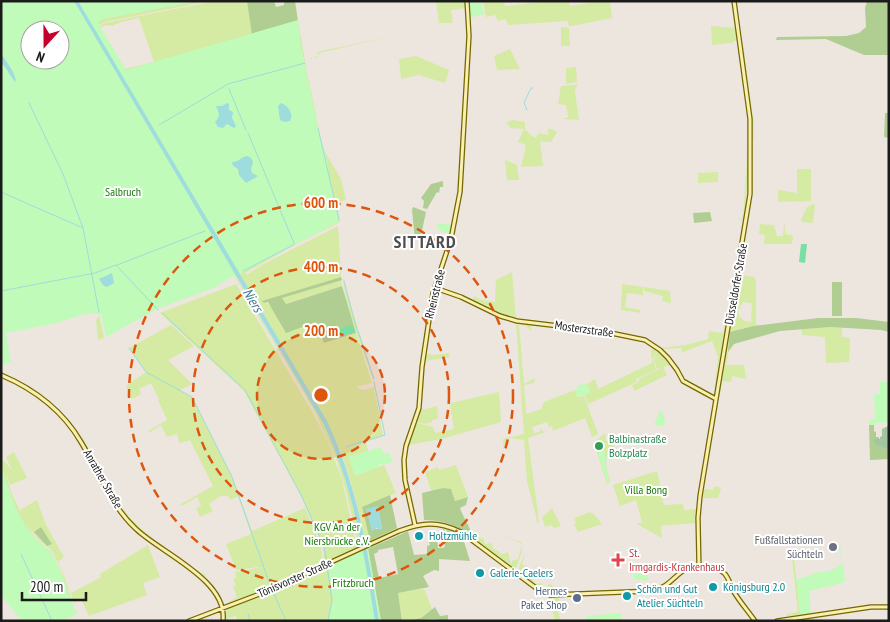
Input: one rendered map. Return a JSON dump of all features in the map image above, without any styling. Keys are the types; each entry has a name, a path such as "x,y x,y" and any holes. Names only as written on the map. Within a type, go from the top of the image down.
{"main road":[{"name":"Düsseldorfer Straße","path":"699,566 698,518 700,496 748,213 750,119 734,1"},
{"name":"Rheinstraße","path":"415,525 405,480 404,460 406,446 419,408 422,367 434,288 451,239 460,192 468,36 467,2"},
{"name":"Mosterzstraße","path":"434,288 466,299 500,316 601,331 645,340 664,354 678,370 683,381 716,399"},
{"name":"Anrather Straße","path":"1,376 30,390 60,414 81,441 113,501 125,517 153,543 206,581 223,608"},
{"name":"Tönisvorster Straße","path":"189,621 272,589 415,525 438,524 461,532 540,591 550,595 657,590 667,585 685,569 699,566"},
{"path":"699,566 719,570 725,574 739,599 755,621"},
{"path":"777,621 871,606 889,607"},
{"path":"223,608 223,621"}],"green space":[{"name":"Salbruch","path":"1,1 199,1 103,19 98,23 126,70 298,20 301,46 317,123 340,221 235,278 233,276 214,288 157,309 106,337 101,314 85,314 57,323 6,333 11,362 1,365"},
{"name":"KGV An der Niersbrücke e.V.","path":"71,1 323,423 350,495 362,545 375,621 237,621 236,616 225,621 227,608 254,599 324,564 323,546 301,496 244,391 160,313 236,284 313,413 328,442 342,480 357,549 360,550 346,491 337,461 315,412"},
{"path":"78,1 209,1 105,22 100,26 105,23 215,1 247,1 253,35 298,21 305,61 228,84 305,63 317,120 316,123 324,150 341,179 346,200 336,203 340,222 245,273 247,275 260,266 338,226 341,277 263,302 316,322 325,343 356,333 372,383 356,387 363,390 374,387 383,436 345,448 366,443 368,451 349,457 355,476 384,465 396,493 362,507 370,541 397,528 398,530 371,543 367,542 368,547 384,542 369,549 381,621 379,621 364,539 350,478 338,445 320,409","holes":["139,18 154,62 125,69 100,28"]},
{"path":"247,1 274,1 276,7 284,5 284,1 295,1 298,21 252,35"},
{"path":"436,1 465,1 466,8 451,10 453,23 439,23"},
{"path":"469,1 481,1 484,14 470,18"},
{"path":"483,1 504,1 505,6 569,1 570,6 610,1 612,18 572,26 569,26 568,21 508,25 506,19 498,21 495,15 486,17"},
{"path":"731,1 733,1 738,39 731,43 712,45 711,26 735,28"},
{"path":"867,1 889,1 889,55 864,55 826,39 776,40 777,37 846,36 859,33 866,27 865,8"},
{"path":"561,27 569,28 570,46 561,46"},
{"path":"397,35 319,53 318,57 307,59 318,56 317,52"},
{"path":"742,43 754,125 754,140"},
{"path":"510,49 520,69 497,70 494,56"},
{"path":"416,56 449,70 445,83 419,75 401,79 399,59"},
{"path":"576,67 577,82 566,84 566,68"},
{"path":"578,83 575,92 579,120 563,119 568,117 566,105 558,104 561,86 576,85"},
{"path":"885,113 889,113 889,138 884,137"},
{"path":"512,120 525,122 525,130 536,138 539,133 548,135 549,128 557,132 551,142 540,141 543,166 521,167 526,145 518,142 524,129 511,128 506,123"},
{"path":"748,141 748,178 744,220 737,219 743,218"},
{"path":"505,160 517,165 519,180 507,180"},
{"path":"797,169 811,169 811,201 778,202 778,190 797,193"},
{"path":"718,172 718,182 698,183 698,173"},
{"path":"443,181 443,187 440,187 439,193 437,192 427,209 423,208 424,201 421,198 431,184"},
{"path":"815,205 813,223 803,222 801,220 807,207"},
{"path":"413,207 426,212 420,240 415,240"},
{"path":"710,212 712,221 694,223 693,213"},
{"path":"438,223 453,225 450,234 439,230 437,227"},
{"path":"760,224 774,225 777,236 783,236 785,225 785,234 792,235 792,244 764,244 765,235 759,234"},
{"path":"801,244 807,244 805,263 799,262"},
{"path":"512,272 516,319 503,316 472,301 474,296 482,300 495,302 496,280"},
{"path":"739,274 754,277 756,280 756,325 740,329 730,345 726,365 744,365 746,379 732,376 731,382 722,381 720,396 718,394","holes":["743,302 752,303 751,322 744,321 739,316 738,310 741,308 735,303 741,306"]},
{"path":"341,277 342,280 282,298 286,304 342,286 356,333 324,343 316,322 286,333 268,302 264,303 262,301"},
{"path":"341,279 342,286 285,304 282,298"},
{"path":"343,279 374,379 373,380 347,303"},
{"path":"832,282 842,282 842,316 832,316"},
{"path":"622,284 643,287 643,295 627,293 625,307 640,310 641,313 621,310"},
{"path":"644,287 670,291 671,303 662,301 663,296 644,291"},
{"path":"731,294 733,294 714,392 718,357 712,341 681,353 682,348 660,348 686,345 708,339 709,331 723,333"},
{"path":"99,315 104,338 98,340 96,320"},
{"path":"518,318 607,330 520,320"},
{"path":"818,318 856,318 889,322 889,332 830,327 780,331 734,344 728,352 730,332 753,326"},
{"path":"516,323 554,326 563,329 531,325 531,331 525,325 519,324 524,384 535,378 534,383 524,385 526,414 542,409 544,402 575,390 578,397 584,396 598,434 592,437 585,418 553,431 552,426 549,427 547,422 532,427 534,433 540,432 540,427 542,431 546,432 528,438 539,522 535,523 537,522 536,516 527,481 524,440 510,438 506,447 504,445 504,452 503,439 524,434"},
{"path":"171,325 194,346 168,360 192,384 180,390 192,397 233,478 252,531 305,508 321,546 322,565 228,604 225,604 237,597 233,587 236,585 233,579 236,578 235,572 257,568 264,569 257,567 236,570 226,544 251,534 238,496 230,500 228,496 221,496 209,504 213,511 200,517 196,508 201,506 197,497 182,506 181,504 213,486 190,440 179,443 177,434 167,437 161,425 149,433 148,431 167,420 151,383 139,389 141,394 132,399 126,386 146,372 129,348"},
{"path":"352,325 355,332 341,336 339,329"},
{"path":"565,327 599,333 564,329"},
{"path":"842,328 842,337 850,338 849,362 826,363 825,337 802,335 802,329"},
{"path":"603,332 635,339 651,345 666,357 680,378 670,365 657,369 654,360 657,352 653,359 656,370 636,379 637,382 588,404 585,395 590,392 587,384 595,379 598,389 652,363 651,351 653,348 648,344 629,338 603,334"},
{"path":"449,353 450,357 425,361 426,354"},
{"path":"663,367 667,375 634,391 632,385 638,383 639,379"},
{"path":"1,372 41,394 63,414 82,437 115,499 125,512 151,537 193,568 205,574 205,577 157,545 136,527 112,497 74,430 37,393 1,374"},
{"path":"8,379 36,395 52,410 45,404 6,380"},
{"path":"880,382 889,382 889,422 869,425 869,419 875,419 874,394 880,394"},
{"path":"587,384 590,393 577,397 575,390 577,385"},
{"path":"499,392 501,422 441,439 409,445 417,423 433,427 435,433 454,429 451,403"},
{"path":"437,406 438,419 425,424 417,422 421,410"},
{"path":"660,410 664,415 665,426 654,425"},
{"path":"55,412 66,422 79,441 117,509 150,541 203,579 203,581 151,544 123,517 116,508 109,498 76,438"},
{"path":"889,423 889,451 874,443 874,439 880,439 882,429 888,426"},
{"path":"869,425 874,425 876,437 879,437 879,439 874,439 877,444 889,451 889,459 870,460"},
{"path":"605,433 606,441 611,440 614,446 606,458 606,467 610,481 607,484 594,442"},
{"path":"381,447 384,454 389,453 393,462 383,465 379,462 379,467 355,476 349,457"},
{"path":"605,451 609,481 607,482 598,453"},
{"path":"14,452 27,478 10,485 5,472 11,492 23,518 20,510 37,500 46,525 64,557 58,562 65,576 71,593 101,577 100,574 148,545 160,577 143,583 147,595 89,616 81,599 74,603 66,579 52,551 37,538 25,521 35,538 51,552 65,579 77,614 68,617 61,598 62,613 68,618 62,621 51,621 25,537 1,520 1,460 4,466 2,459 12,470 6,457","holes":["41,527 52,544 47,546 34,532"]},
{"path":"1,463 18,512 34,537 51,553 62,575 77,614 62,621 22,621 1,595"},
{"path":"456,465 468,497 455,501 451,489 443,488 431,491 425,472 438,467 439,470"},
{"name":"Villa Bong","path":"657,471 664,505 683,504 684,510 696,509 695,523 661,526 662,538 637,524 642,522 636,500 620,506 613,485"},
{"path":"715,486 721,488 718,498 702,498 704,489 713,490"},
{"path":"443,488 451,489 455,501 468,497 466,505 460,508 472,536 449,524 424,520 422,493"},
{"path":"390,495 397,528 370,541 362,507","holes":["378,507 382,529 372,529"]},
{"path":"552,508 561,526 553,528 552,525 545,527 542,517"},
{"path":"590,512 602,524 578,532 574,524 576,523 574,518"},
{"path":"41,527 52,544 47,546 34,532"},
{"path":"443,529 462,535 470,561 439,559 439,571 434,570 423,576 429,587 398,593 402,621 381,621 368,549 408,531 414,555 427,554 427,546 430,545 428,539 437,539 438,548 445,546","holes":["393,547 398,574 379,578 374,554 378,550"]},
{"path":"473,532 476,532 480,538 483,538 485,544 492,543 493,548 502,554 508,552 511,565 512,561 518,559 522,545 522,552 516,568 515,569 474,538"},
{"path":"840,545 845,580 843,583 809,591 811,613 800,615 796,576 798,579 812,575 812,573 830,571 842,565 840,550 830,550"},
{"name":"Fritzbruch","path":"368,548 381,621 328,621 333,600 328,567"},
{"path":"525,552 522,565 525,565 527,572 532,574 533,581 536,584 542,583 544,589 549,585 548,583 557,589 557,592 541,589 518,571"},
{"path":"794,557 800,615 787,616 787,614 798,612 792,558"},
{"path":"634,568 648,569 648,581 634,579"},
{"path":"425,590 432,609 421,618 402,621 398,593"},
{"path":"549,598 552,598 554,607 553,598 559,598 559,605 556,606 561,621 555,621"},
{"path":"435,607 440,616 448,615 448,621 432,619 406,621 421,618"},
{"path":"621,613 621,621 588,620 586,616"}],"water":[{"name":"Niers","path":"74,1 78,1 327,421 354,494 366,544 379,621 375,621 362,545 350,495 323,423"},
{"path":"1,53 12,70 16,82 1,63"},
{"path":"227,103 229,104 229,110 233,112 232,118 236,126 234,128 227,124 223,128 218,127 215,122 219,114 216,106 222,106"},
{"path":"281,103 290,110 290,121 280,120 278,106"},
{"path":"247,156 253,162 252,173 258,176 246,183 232,162"},
{"path":"112,273 114,283 107,287 103,285 99,279"},
{"path":"378,506 382,529 379,530 377,528 372,531 366,509"}],"waterway":[{"path":"159,125 228,84 305,63"},
{"path":"527,110 524,103 531,88 533,88"},
{"path":"229,89 246,130"},
{"path":"29,103 63,174 83,228"},
{"path":"318,128 339,220"},
{"path":"243,271 294,243 248,133"},
{"path":"1,192 83,228 99,312"},
{"path":"117,265 205,231"},
{"path":"1,291 95,273 116,265 158,310"},
{"path":"344,281 357,330"},
{"path":"162,313 245,390 301,495 323,544 332,600 328,621"},
{"path":"358,331 374,379"},
{"path":"129,348 146,372 192,397 232,477 270,585 286,621"},
{"path":"346,447 385,435 374,382"},
{"path":"21,554 52,621"},
{"path":"248,614 250,621"}],"place":[{"name":"Balbinastraße Bolzplatz","path":"599,446"},
{"name":"Holtzmühle","path":"419,536"},
{"name":"Fußfallstationen Süchteln","path":"833,547"},
{"name":"St. Irmgardis-Krankenhaus","path":"618,560"},
{"name":"Galerie-Caelers","path":"480,573"},
{"name":"Königsburg 2.0","path":"713,587"},
{"name":"Schön und Gut Atelier Süchteln","path":"627,596"},
{"name":"Hermes Paket Shop","path":"577,598"}],"district":[{"name":"SITTARD","path":"425,242"}]}
